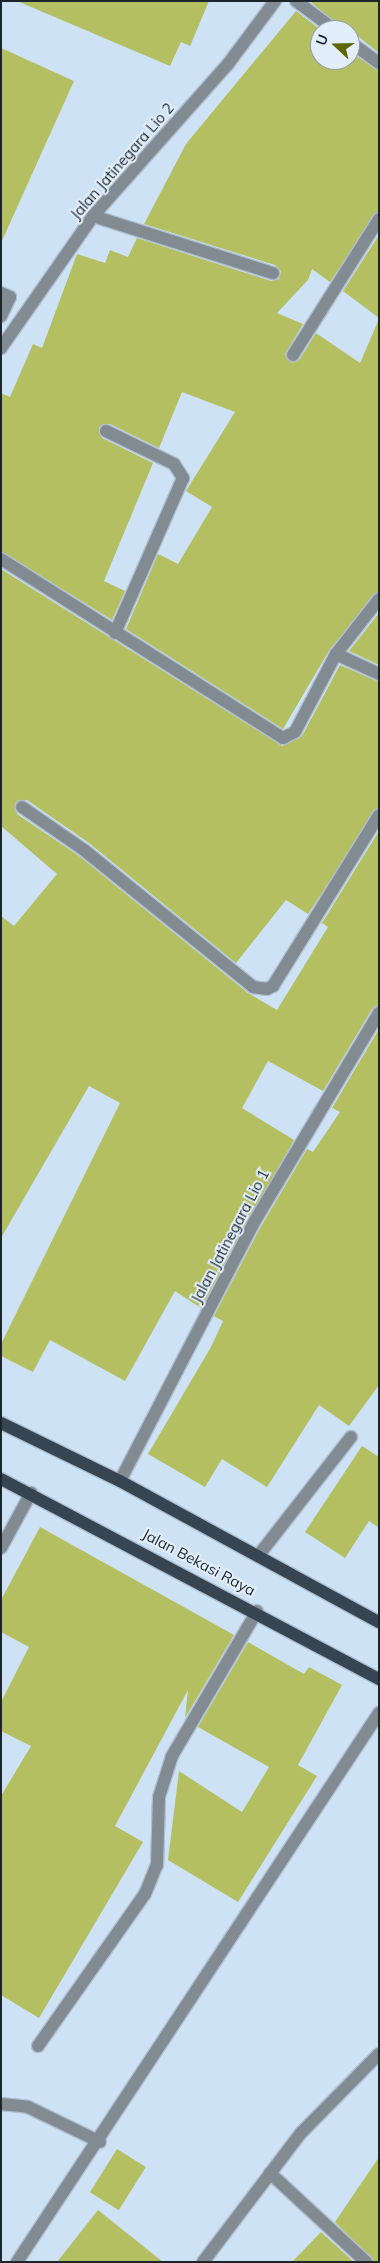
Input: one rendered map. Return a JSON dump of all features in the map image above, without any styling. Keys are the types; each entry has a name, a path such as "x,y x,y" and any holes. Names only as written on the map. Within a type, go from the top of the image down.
{"main road":[{"path":"1,1423 120,1481 379,1622"},
{"name":"Jalan Bekasi Raya","path":"1,1479 32,1493 257,1611 379,1679"}],"street":[{"name":"Jalan Jatinegara Lio 2","path":"1,348 93,216 228,64 275,1"},
{"path":"296,1 321,20"},
{"path":"360,49 379,63"},
{"path":"93,216 273,274"},
{"path":"293,355 379,219"},
{"path":"1,293 10,298 1,316"},
{"path":"106,431 174,464 183,478 115,633"},
{"path":"1,559 283,738 295,732 336,654 379,599"},
{"path":"336,654 379,674"},
{"path":"22,807 84,850 253,987 267,989 273,986 379,815"},
{"name":"Jalan Jatinegara Lio 1","path":"120,1481 253,1224 379,1013"},
{"path":"258,1556 351,1437"},
{"path":"1,1548 32,1493"},
{"path":"38,2046 145,1894 157,1865 159,1797 172,1756 257,1611"},
{"path":"17,2262 100,2142 379,1714"},
{"path":"203,2262 300,2133 379,2054"},
{"path":"1,2104 28,2107 100,2142"},
{"path":"270,2173 366,2262"}],"building":[{"path":"17,1 209,1 190,46 181,42 170,66"},
{"path":"310,1 379,1 379,53 360,38 360,20 332,20"},
{"path":"296,11 310,22 310,70 360,70 360,59 379,71 379,211 330,282 312,269 308,280 277,313 303,324 285,354 292,363 300,359 316,333 360,363 379,319 379,591 330,649 283,729 126,629 158,554 178,564 212,507 186,491 235,412 182,392 159,448 110,424 99,427 102,438 153,463 104,581 125,591 112,620 1,551 1,393 10,397 33,344 42,348 77,254 105,263 110,250 128,257 137,238 271,281 279,279 281,271 275,265 144,224 186,144"},
{"path":"1,48 74,81 1,243"},
{"path":"379,235 379,318 343,291"},
{"path":"1,569 282,746 302,736 340,665 379,682 379,807 308,914 286,900 236,963 89,843 27,800 15,803 17,814 79,856 248,993 277,1010 328,927 322,923 379,831 379,1005 372,1009 323,1091 268,1061 242,1108 294,1140 201,1308 175,1291 125,1381 50,1340 33,1372 1,1356 1,1344 120,1103 89,1086 1,1238 1,916 14,926 57,874 1,826"},
{"path":"379,613 379,665 349,651"},
{"path":"379,1029 379,1385 349,1426 319,1405 267,1487 222,1459 205,1487 148,1454 211,1347 223,1321 214,1316 260,1228 307,1149 313,1152 340,1112 332,1108"},
{"path":"362,1446 379,1457 379,1528 369,1521 345,1558 305,1532"},
{"path":"40,1527 234,1635 185,1718 188,1690 115,1826 143,1842 39,2018 1,1995 1,1796 31,1746 1,1731 1,1702 29,1647 1,1632 1,1600"},
{"path":"248,1642 304,1674 309,1667 342,1685 298,1765 317,1776 238,1902 168,1860 179,1771 242,1812 269,1767 198,1727"},
{"path":"117,2149 146,2167 119,2210 90,2192"},
{"path":"379,2157 379,2262 374,2262 335,2222"},
{"path":"98,2210 163,2262 57,2262"},
{"path":"321,2232 354,2262 292,2262"}]}
